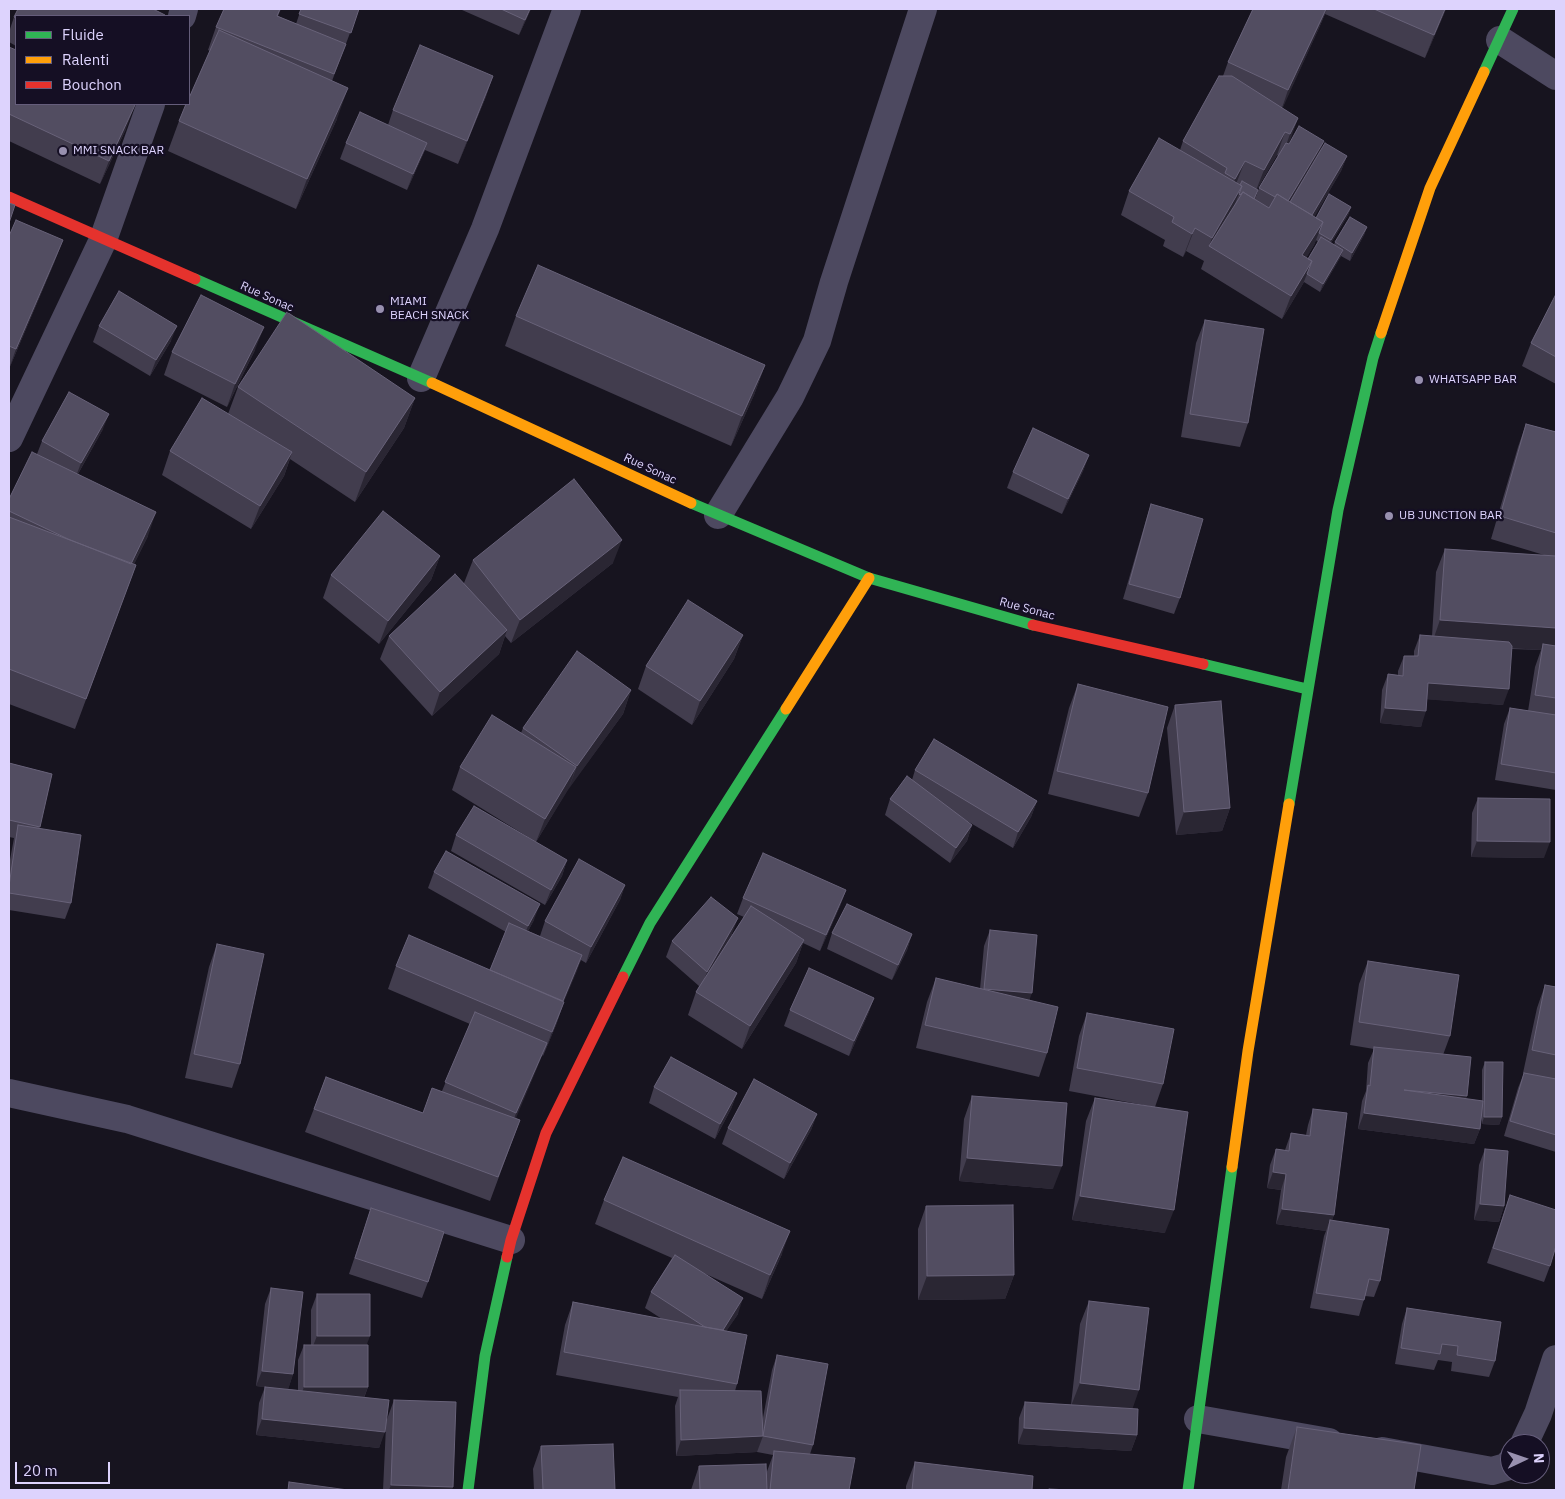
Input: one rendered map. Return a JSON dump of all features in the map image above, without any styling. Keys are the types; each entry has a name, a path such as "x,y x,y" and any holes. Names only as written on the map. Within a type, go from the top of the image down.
{"street":[{"path":"421,378 485,230 567,9"},
{"path":"718,515 790,397 817,341 837,272 923,9"},
{"path":"1188,1490 1248,1051 1338,510 1373,358 1430,188 1513,9"},
{"path":"1500,40 1556,76"},
{"path":"9,438 103,240 151,105"},
{"name":"Rue Sonac","path":"9,197 103,240 421,378 718,515 869,578 1044,628 1307,689"},
{"path":"468,1490 486,1356 512,1240 546,1134 650,924 869,578"},
{"path":"9,1093 127,1119 512,1240"},
{"path":"1529,1434 1538,1414 1556,1359"},
{"path":"1198,1419 1492,1471 1500,1469"}],"building":[{"path":"18,9 153,9 165,15 15,15"},
{"path":"224,9 280,9 277,16 346,44 334,74 216,27"},
{"path":"301,9 359,9 351,33 299,14"},
{"path":"501,9 530,9 525,20"},
{"path":"1253,9 1326,9 1288,90 1228,62"},
{"path":"1374,9 1445,9 1434,35"},
{"path":"219,30 348,88 307,179 179,121 186,105 190,105 190,96"},
{"path":"420,45 493,76 467,141 393,110"},
{"path":"9,47 15,50 15,105 135,105 109,161 9,114"},
{"path":"1219,76 1232,76 1298,118 1290,134 1285,132 1264,170 1245,161 1235,179 1225,173 1227,168 1183,141"},
{"path":"360,112 427,143 413,174 346,143"},
{"path":"1299,126 1324,141 1288,201 1277,194 1275,197 1259,188 1286,143 1289,144"},
{"path":"1159,138 1242,186 1212,238 1195,228 1192,234 1172,222 1174,217 1129,191"},
{"path":"1325,143 1347,156 1312,215 1290,202"},
{"path":"1242,181 1258,190 1254,199 1243,192 1239,194"},
{"path":"1243,192 1269,208 1277,194 1323,222 1302,255 1312,261 1291,296 1209,246"},
{"path":"1329,194 1351,207 1331,240 1319,233 1323,222 1316,218"},
{"path":"9,203 15,205 9,223"},
{"path":"1350,217 1367,227 1352,253 1335,242"},
{"path":"16,220 63,240 16,349 9,346 9,236"},
{"path":"1321,237 1343,250 1323,284 1307,274 1312,261 1308,259"},
{"path":"538,265 765,365 742,416 516,316"},
{"path":"119,291 177,326 156,360 99,326"},
{"path":"1556,294 1556,357 1531,343"},
{"path":"201,295 264,327 235,384 172,352"},
{"path":"287,312 415,398 366,472 238,387"},
{"path":"1205,320 1264,329 1248,423 1190,414"},
{"path":"69,392 109,414 81,463 42,441"},
{"path":"202,398 292,452 260,506 170,451"},
{"path":"1526,424 1556,432 1556,533 1500,516"},
{"path":"1033,428 1089,455 1068,499 1013,472"},
{"path":"32,452 156,512 131,564 68,539 9,511 9,499"},
{"path":"574,479 622,540 520,620 473,560"},
{"path":"1151,504 1203,519 1180,598 1129,584"},
{"path":"383,511 440,556 388,621 331,575"},
{"path":"9,517 136,565 86,699 9,669"},
{"path":"1445,549 1556,556 1556,628 1440,620"},
{"path":"455,574 507,630 440,692 389,636"},
{"path":"688,600 743,635 700,701 646,666"},
{"path":"1420,635 1509,642 1512,646 1509,689 1428,683 1426,711 1385,708 1388,674 1403,676 1404,656 1418,656"},
{"path":"1543,644 1556,646 1556,698 1535,695"},
{"path":"577,651 631,690 577,766 523,728"},
{"path":"1078,684 1168,707 1148,793 1057,771"},
{"path":"1221,701 1230,808 1184,812 1175,705"},
{"path":"1510,708 1556,715 1556,773 1501,764"},
{"path":"492,715 576,767 545,819 460,767"},
{"path":"934,739 1037,801 1018,832 915,770"},
{"path":"9,763 52,774 40,827 9,820"},
{"path":"907,776 972,825 956,848 890,799"},
{"path":"1478,798 1550,799 1550,842 1477,841"},
{"path":"474,806 567,860 551,890 456,835"},
{"path":"18,825 81,835 71,903 9,893"},
{"path":"446,851 540,904 528,926 434,872"},
{"path":"763,853 846,890 826,935 743,898"},
{"path":"579,859 625,885 591,947 545,921"},
{"path":"711,897 738,918 707,972 672,941"},
{"path":"847,904 912,934 898,965 832,933"},
{"path":"751,906 804,940 750,1026 696,992"},
{"path":"509,923 582,955 563,1001 490,970"},
{"path":"990,930 1037,935 1032,993 984,989"},
{"path":"409,935 564,1002 552,1032 396,966"},
{"path":"217,944 264,954 240,1064 194,1054"},
{"path":"1368,961 1459,975 1450,1036 1359,1022"},
{"path":"809,968 874,998 854,1041 790,1010"},
{"path":"936,978 1058,1007 1047,1053 925,1025"},
{"path":"1545,985 1556,987 1556,1055 1532,1050"},
{"path":"475,1012 547,1043 516,1113 445,1082"},
{"path":"1087,1013 1174,1029 1163,1084 1077,1068"},
{"path":"1374,1047 1471,1057 1467,1096 1404,1090 1483,1101 1480,1129 1364,1113 1368,1085 1370,1086"},
{"path":"671,1057 737,1093 720,1124 654,1087"},
{"path":"1485,1062 1503,1062 1502,1117 1484,1117"},
{"path":"1524,1073 1556,1079 1556,1135 1510,1121"},
{"path":"326,1077 423,1113 432,1088 520,1120 498,1177 314,1109"},
{"path":"754,1079 817,1114 790,1163 728,1128"},
{"path":"972,1096 1067,1103 1062,1166 967,1158"},
{"path":"1095,1098 1188,1112 1174,1210 1080,1196"},
{"path":"1313,1109 1347,1113 1334,1215 1282,1209 1286,1174 1273,1172 1276,1149 1289,1151 1291,1133 1310,1136"},
{"path":"1485,1149 1508,1151 1504,1206 1480,1204"},
{"path":"623,1157 790,1231 770,1275 604,1200"},
{"path":"1510,1195 1556,1210 1556,1246 1550,1266 1493,1248"},
{"path":"1013,1205 1014,1275 927,1276 926,1206"},
{"path":"371,1208 444,1232 428,1282 355,1258"},
{"path":"1330,1220 1389,1229 1380,1281 1369,1279 1364,1300 1316,1293"},
{"path":"675,1255 743,1298 723,1330 705,1327 651,1292"},
{"path":"271,1288 303,1292 293,1374 262,1371"},
{"path":"317,1294 370,1294 370,1336 317,1336"},
{"path":"1089,1301 1149,1308 1139,1390 1080,1383"},
{"path":"573,1302 747,1335 737,1384 564,1352"},
{"path":"1407,1308 1501,1322 1495,1361 1457,1355 1458,1346 1442,1344 1440,1354 1401,1348"},
{"path":"304,1345 368,1345 368,1387 304,1387"},
{"path":"777,1355 828,1364 813,1445 763,1436"},
{"path":"265,1387 389,1400 385,1432 262,1419"},
{"path":"680,1390 761,1391 763,1436 681,1440"},
{"path":"394,1400 456,1402 453,1487 391,1485"},
{"path":"1025,1402 1138,1409 1137,1435 1024,1428"},
{"path":"1297,1427 1421,1445 1414,1490 1288,1490"},
{"path":"613,1444 615,1490 543,1490 541,1446"},
{"path":"774,1451 855,1458 849,1490 770,1490"},
{"path":"915,1462 1033,1476 1032,1490 912,1490"},
{"path":"766,1464 767,1490 700,1490 699,1466"},
{"path":"289,1482 348,1490 288,1490"}],"traffic: fast":[{"path":"1484,72 1513,9"},
{"path":"195,279 432,383"},
{"path":"1289,804 1338,510 1373,358 1381,333"},
{"path":"691,503 869,578 1033,625"},
{"path":"1203,664 1307,689"},
{"path":"623,977 650,923 786,709"},
{"path":"1188,1490 1232,1167"},
{"path":"468,1490 485,1356 507,1257"}],"traffic: slow":[{"path":"1381,333 1430,188 1484,72"},
{"path":"432,383 691,503"},
{"path":"786,709 869,578"},
{"path":"1232,1167 1248,1051 1289,804"}],"traffic: jam":[{"path":"9,197 195,279"},
{"path":"1033,625 1203,664"},
{"path":"507,1257 546,1133 623,977"}],"place":[{"name":"MMI SNACK BAR","path":"63,151"},
{"name":"MIAMI BEACH SNACK","path":"380,309"},
{"name":"WHATSAPP BAR","path":"1419,380"},
{"name":"UB JUNCTION BAR","path":"1389,516"}]}
